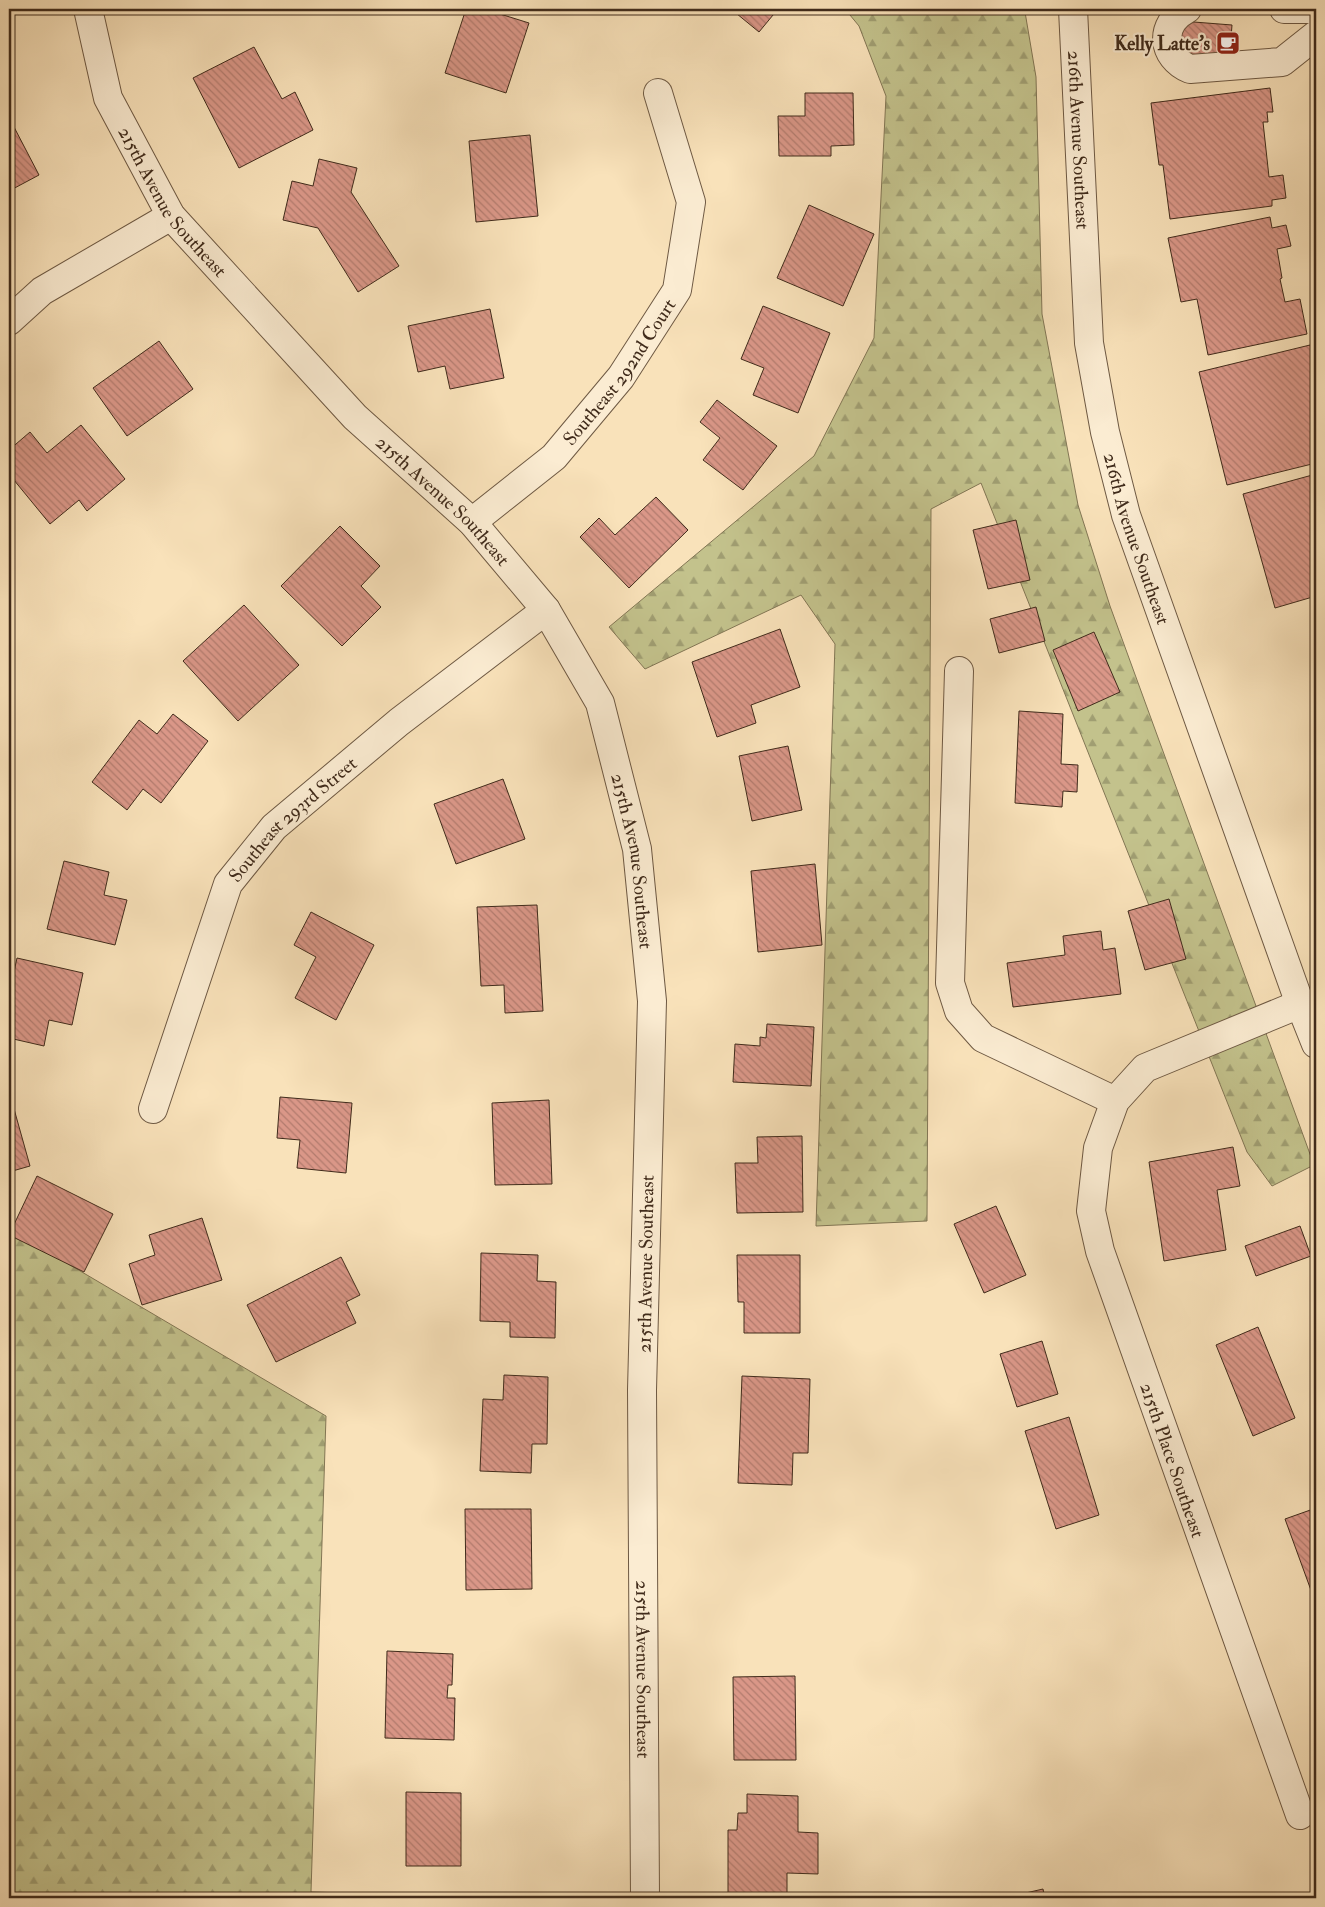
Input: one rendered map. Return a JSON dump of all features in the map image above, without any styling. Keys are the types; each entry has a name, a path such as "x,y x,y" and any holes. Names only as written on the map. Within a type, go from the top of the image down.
{"street":[{"name":"215th Avenue Southeast","path":"88,9 108,98 171,216 354,417 472,522 546,610 600,703 637,849 652,1001 642,1390 645,1898"},
{"name":"216th Avenue Southeast","path":"1073,9 1089,343 1105,432 1126,515 1300,1004 1316,1044"},
{"path":"1187,9 1174,19 1167,38 1168,48 1173,57 1181,65 1190,69 1282,62 1316,36"},
{"path":"1284,9 1314,9"},
{"name":"Southeast 292nd Court","path":"472,522 554,457 621,377 677,290 691,202 658,93"},
{"path":"9,321 42,291 171,216"},
{"name":"Southeast 293rd Street","path":"153,1109 228,884 274,827 399,722 546,610"},
{"path":"959,671 950,983 959,1011 983,1038 1115,1100 1144,1068 1300,1004"},
{"name":"215th Place Southeast","path":"1115,1100 1098,1148 1091,1211 1100,1251 1300,1815"}],"green space":[{"path":"845,9 1022,9 1025,12 1036,77 1042,314 1078,505 1110,606 1314,1165 1272,1186 1247,1152 981,483 931,509 927,1221 816,1226 835,644 801,595 645,669 609,627 814,456 874,338 886,96 859,26"},
{"path":"9,1229 326,1416 311,1892 515,1898 9,1898"}],"building":[{"path":"466,9 484,9 529,23 506,93 445,73"},
{"path":"731,9 778,9 759,32"},
{"path":"1181,21 1232,25 1229,63 1179,59"},
{"path":"254,47 282,99 295,92 313,130 239,168 193,78"},
{"path":"1270,88 1273,112 1267,112 1268,122 1263,122 1269,177 1283,175 1286,198 1272,200 1272,206 1170,219 1163,165 1159,165 1151,103"},
{"path":"805,93 853,93 854,145 831,146 831,156 779,156 778,116 805,116"},
{"path":"14,127 39,175 9,191 9,129"},
{"path":"530,135 538,216 476,222 469,141"},
{"path":"319,159 357,168 351,192 399,266 358,292 318,228 283,220 292,181 313,186"},
{"path":"809,205 874,234 843,306 777,278"},
{"path":"1270,217 1272,228 1286,225 1291,246 1277,249 1282,278 1280,279 1285,302 1300,299 1307,334 1208,355 1197,299 1181,302 1168,238"},
{"path":"763,306 830,333 798,413 753,395 764,368 741,359"},
{"path":"490,309 504,378 450,389 445,366 418,372 408,326"},
{"path":"159,341 193,389 127,436 93,388"},
{"path":"1310,345 1315,365 1312,366 1315,376 1312,377 1316,392 1316,463 1227,485 1199,372"},
{"path":"717,400 777,446 743,490 703,460 720,438 700,422"},
{"path":"81,425 125,479 87,511 79,500 50,524 9,474 9,450 30,432 47,453"},
{"path":"1316,474 1316,596 1275,608 1243,494"},
{"path":"656,497 688,530 629,588 580,537 599,518 615,535"},
{"path":"1016,520 1030,580 988,589 973,530"},
{"path":"340,526 380,566 361,586 381,607 342,646 281,586"},
{"path":"244,605 299,665 238,721 183,661"},
{"path":"1036,607 1045,641 999,653 990,619"},
{"path":"780,629 800,687 751,705 756,723 717,737 692,662"},
{"path":"1094,632 1120,692 1078,711 1053,650"},
{"path":"1019,711 1063,714 1061,764 1078,765 1077,792 1063,791 1062,807 1015,803"},
{"path":"173,714 208,741 161,803 143,789 127,810 92,782 139,720 157,734"},
{"path":"788,746 802,810 752,821 739,756"},
{"path":"503,779 525,839 456,864 434,804"},
{"path":"64,861 109,872 104,895 127,900 115,945 47,929"},
{"path":"815,864 822,945 758,952 751,871"},
{"path":"1169,899 1186,959 1145,970 1128,911"},
{"path":"537,905 543,1011 505,1013 504,985 481,986 477,907"},
{"path":"311,912 374,945 336,1020 295,998 316,957 294,945"},
{"path":"1101,931 1103,950 1115,948 1121,994 1013,1007 1007,963 1065,955 1063,936"},
{"path":"17,958 83,973 72,1025 49,1020 44,1046 9,1038 9,995"},
{"path":"767,1024 814,1027 811,1086 733,1082 735,1044 760,1046 760,1037 766,1038"},
{"path":"9,1091 30,1166 9,1172"},
{"path":"280,1097 352,1103 346,1173 297,1168 300,1140 277,1138"},
{"path":"549,1100 552,1184 495,1185 492,1103"},
{"path":"802,1136 803,1212 737,1213 735,1163 758,1163 757,1137"},
{"path":"1233,1147 1240,1186 1217,1190 1226,1250 1164,1261 1149,1162"},
{"path":"37,1176 113,1214 84,1272 9,1235"},
{"path":"996,1206 1026,1275 984,1293 954,1224"},
{"path":"202,1218 222,1280 142,1305 129,1264 155,1255 149,1235"},
{"path":"1300,1226 1311,1256 1256,1276 1245,1246"},
{"path":"481,1253 538,1255 537,1281 556,1282 555,1338 510,1337 510,1322 480,1321"},
{"path":"737,1255 800,1255 800,1333 744,1333 744,1302 738,1302"},
{"path":"341,1257 360,1295 346,1302 356,1323 276,1362 247,1305"},
{"path":"1258,1327 1295,1418 1253,1436 1216,1345"},
{"path":"1042,1341 1058,1394 1017,1407 1000,1354"},
{"path":"504,1375 548,1377 547,1444 532,1444 531,1473 480,1471 483,1399 503,1400"},
{"path":"742,1376 810,1379 808,1453 793,1453 792,1485 738,1483"},
{"path":"1069,1417 1099,1515 1056,1529 1025,1431"},
{"path":"1316,1508 1316,1604 1285,1519"},
{"path":"465,1509 531,1509 532,1589 466,1590"},
{"path":"387,1651 453,1654 452,1685 448,1685 447,1698 455,1698 454,1740 385,1738"},
{"path":"795,1676 796,1760 734,1760 733,1677"},
{"path":"406,1792 461,1793 461,1866 406,1866"},
{"path":"747,1794 798,1796 798,1832 818,1833 818,1874 787,1873 787,1898 728,1898 728,1830 737,1830 738,1813 747,1813"},
{"path":"1043,1889 1045,1898 1004,1898"}],"place":[{"name":"Kelly Latte's","path":"1228,43"}]}
